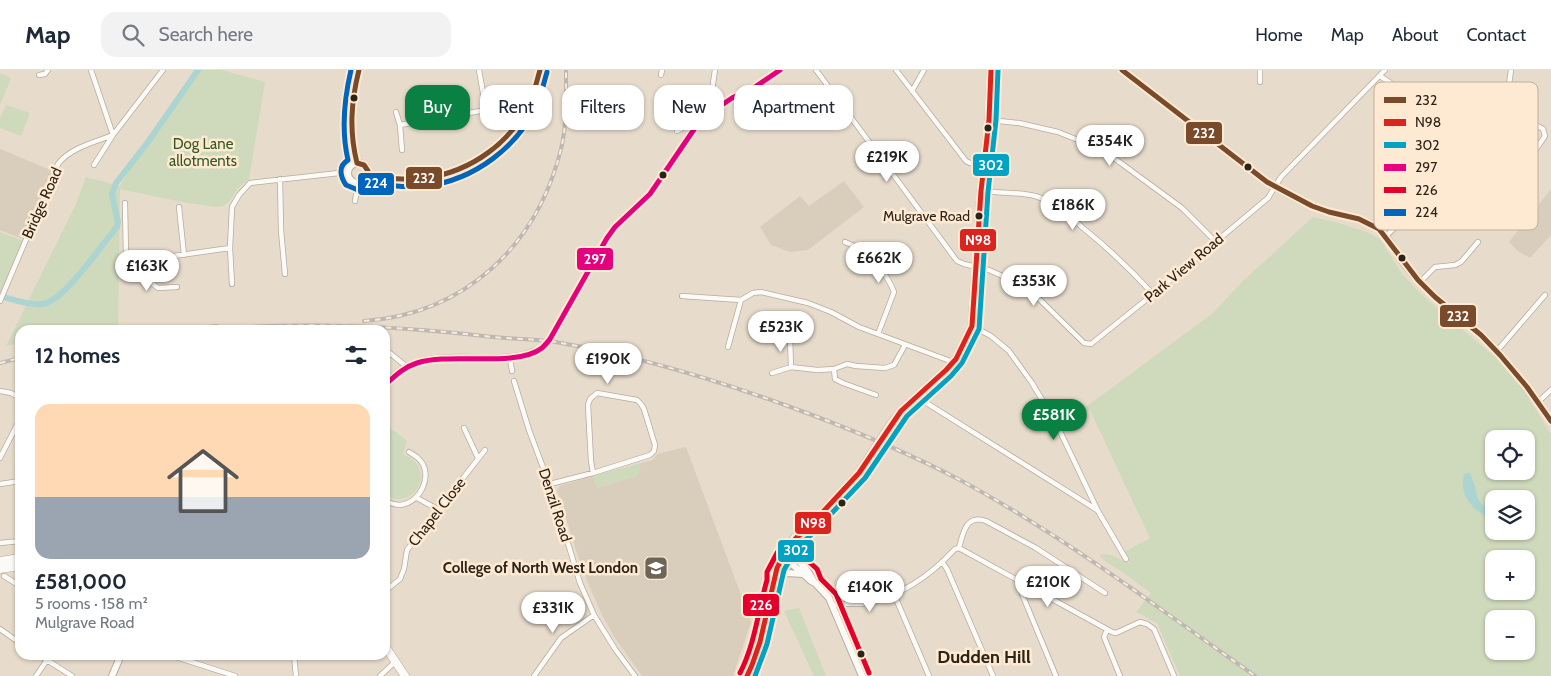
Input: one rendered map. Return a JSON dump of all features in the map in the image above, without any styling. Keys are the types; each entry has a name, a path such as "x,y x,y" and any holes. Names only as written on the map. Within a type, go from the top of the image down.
{"main road":[{"path":"357,163 353,149 350,113 359,70"},
{"path":"537,85 540,70"},
{"path":"724,103 755,87 780,70"},
{"path":"778,579 774,576 798,546 807,529 859,473 901,411 953,362 972,326 989,120 991,70"},
{"path":"1122,70 1267,182 1297,200 1374,226"},
{"path":"368,175 386,180 405,180 438,176 457,171 472,164 496,148 513,130"},
{"path":"390,381 407,367 432,358 510,358 542,348 550,339 615,226 647,197 694,130"},
{"path":"357,163 364,165 368,175 365,180 358,183 350,179 348,172 349,168 357,163"},
{"path":"1380,230 1409,270 1433,296 1469,324 1497,351 1551,421"},
{"path":"807,529 801,531 784,553 829,598 862,676"},
{"path":"798,546 802,564"},
{"path":"0,561 15,559"},
{"path":"788,559 802,564 811,574 815,583"},
{"path":"2,573 15,568"},
{"path":"747,676 756,657 772,590 778,579 787,572 803,574"},
{"path":"390,653 405,676"},
{"path":"112,676 119,660"}],"street":[{"path":"39,75 45,74 48,70"},
{"path":"91,70 113,135"},
{"path":"94,165 113,135 163,70"},
{"path":"479,70 482,85"},
{"path":"713,85 715,70"},
{"path":"816,70 957,262 977,267"},
{"path":"896,70 966,162 984,164"},
{"path":"912,91 924,70"},
{"path":"1260,70 1260,82"},
{"name":"Park View Road","path":"1374,82 1385,70"},
{"path":"1380,76 1389,82"},
{"name":"Park View Road","path":"977,267 1010,279 1036,295 1084,343 1091,344 1268,198 1281,177 1374,82"},
{"path":"400,125 480,111"},
{"path":"396,112 400,125 402,150"},
{"path":"989,120 1019,123 1058,132 1103,150 1182,208 1215,242"},
{"path":"1538,125 1544,128 1545,136 1538,146"},
{"name":"Bridge Road","path":"0,301 58,164 70,153 113,135"},
{"path":"232,284 230,248 232,207 239,194 250,183 348,172"},
{"path":"280,179 281,230 285,274"},
{"path":"355,201 358,183"},
{"path":"982,191 1035,196 1051,202 1103,245 1153,294"},
{"path":"125,203 126,257 131,262 230,248"},
{"path":"179,207 184,255"},
{"path":"1386,236 1392,230"},
{"path":"845,242 864,250 871,256 892,285 894,292 878,334"},
{"path":"1420,282 1435,267 1455,265 1461,262 1478,242"},
{"path":"151,260 154,284 158,288 177,287"},
{"path":"682,296 741,300 753,293 761,292 808,303 831,312 859,328 953,362"},
{"path":"1497,351 1545,295"},
{"path":"728,347 741,300"},
{"path":"972,326 991,336 1009,351 1022,368 1057,425 1098,511 1126,559"},
{"path":"790,338 791,367"},
{"path":"772,373 791,367 817,370 834,369 847,364 886,368 894,365 905,344"},
{"path":"390,353 407,367"},
{"path":"510,358 512,371"},
{"path":"834,369 835,379 851,387 876,395"},
{"name":"Denzil Road","path":"514,381 529,430 550,484 580,584 594,615 615,649 635,676"},
{"path":"1538,402 1551,390"},
{"path":"0,391 15,395"},
{"path":"550,484 593,473 650,455 654,451 655,445 641,404 632,399 597,393 590,399 588,405 593,473"},
{"path":"917,397 1098,511"},
{"path":"464,428 478,458"},
{"path":"0,458 15,429"},
{"name":"Chapel Close","path":"390,587 400,579 404,569 407,550 485,450"},
{"path":"390,503 403,505 411,502 417,498 424,485 424,470 418,458 409,452"},
{"path":"0,484 15,483"},
{"path":"417,498 439,510"},
{"path":"959,548 963,532 970,523 975,520 986,520 1036,548 1105,593"},
{"path":"0,543 15,542"},
{"path":"832,606 842,603 864,604 894,594 921,579 955,549 959,548"},
{"path":"959,548 1107,630 1116,633 1142,622 1147,624 1154,629 1174,676"},
{"path":"942,562 947,569 993,676"},
{"path":"2,573 15,582"},
{"path":"1023,583 1021,586 1022,594 1056,676"},
{"path":"894,594 929,676"},
{"path":"534,676 561,638 594,615"},
{"path":"0,630 15,640"},
{"path":"1107,630 1104,637 1120,676"},
{"path":"36,676 47,660 72,676"},
{"path":"185,660 235,676"},
{"path":"294,660 296,676"},
{"path":"380,676 396,661"}],"shaded area":[{"path":"0,149 53,171 23,239 0,230"},
{"path":"844,181 864,207 808,250 790,252 771,245 760,227 800,196 809,206"},
{"path":"1551,189 1551,235 1530,258 1518,251 1509,242 1519,230 1538,230 1538,205"},
{"name":"College of North West London","path":"686,447 751,622 733,676 642,676 615,638 602,615 577,553 557,490 560,486 593,476 597,488 637,476 641,463 653,460 657,454"}],"green space":[{"name":"Dog Lane allotments","path":"201,70 221,70 265,82 249,179 237,189 229,202 223,206 215,207 120,189 118,325 16,325 76,204 86,177 120,186 132,165"},
{"path":"0,73 11,78 0,105"},
{"path":"6,105 30,113 21,136 0,128 0,118"},
{"path":"1313,217 1339,223 1369,233 1380,239 1402,274 1420,293 1503,364 1523,389 1551,434 1551,676 1180,676 1157,623 1136,612 1151,593 1099,555 1108,554 1131,564 1124,552 1150,538 1090,410 1062,424 1060,420 1090,404 1213,313 1244,280"},
{"path":"0,232 23,241 0,296"},
{"path":"15,328 15,344 6,346"},
{"path":"390,428 407,441 403,454 413,460 419,467 421,475 420,483 410,496 394,499 390,497"},
{"path":"641,463 638,476 597,488 593,476"},
{"path":"799,608 826,676 814,676 784,611"}],"water":[{"path":"1470,473 1477,497 1485,507 1485,515 1475,509 1465,496 1463,489 1464,474"}],"waterway":[{"path":"0,296 27,303 42,304 51,301 61,294 82,272 117,227 118,222 112,194 116,183 148,142 198,70"}],"railway":[{"path":"364,321 400,316 434,305 464,289 491,269 515,244 534,216 550,184 561,149 565,120 566,70"},
{"path":"390,328 547,341 584,347 672,368 785,405 853,431 962,481 1039,526 1255,676"},
{"path":"0,363 15,359"}],"transit line":[{"name":"224","path":"351,70 344,115 348,160 341,168 341,171 346,185 358,190 369,187 372,183 412,187 444,183 478,169 507,147 530,118 538,102 547,72"},
{"name":"232","path":"359,70 352,116 354,151 357,163 364,165 368,175 411,179 442,175 458,169 474,162 502,141 523,114 532,96 540,70"},
{"name":"297","path":"390,380 412,365 431,360 500,359 531,354 542,348 550,339 607,238 615,227 650,194 697,125 707,115 732,98 755,87 780,70"},
{"name":"N98","path":"747,676 760,642 777,568 785,552 796,538 807,529 859,473 901,411 956,359 972,326 981,191 989,120 991,70"},
{"name":"302","path":"755,676 767,644 784,570 792,556 802,543 865,478 907,416 951,376 962,363 979,329 988,192 996,120 998,70"},
{"name":"232","path":"1122,70 1267,182 1312,206 1359,219 1374,226"},
{"name":"232","path":"1380,230 1418,280 1435,297 1481,335 1500,355 1527,387 1551,421"},
{"name":"226","path":"740,673 753,639 767,580 767,572 779,550 794,550 807,560 817,569 821,579 836,594 869,673"}],"place":[{"name":"Mulgrave Road","path":"979,216"},
{"name":"College of North West London","path":"656,568"}],"district":[{"name":"Dudden Hill","path":"984,657"}]}
